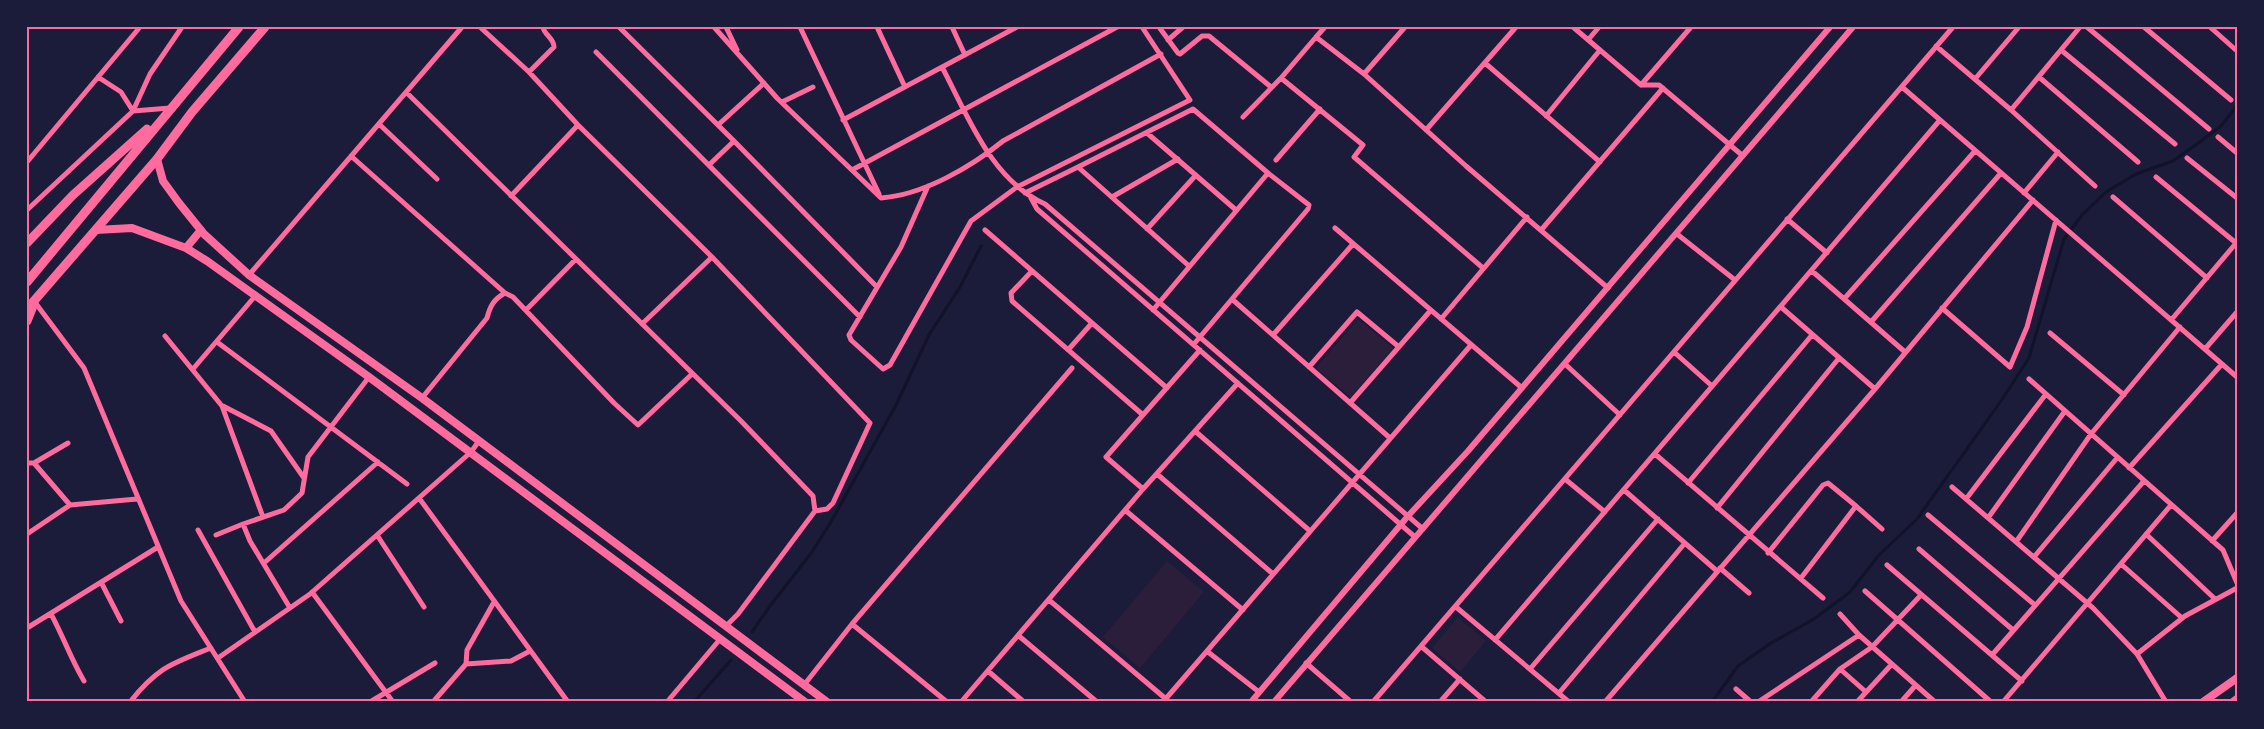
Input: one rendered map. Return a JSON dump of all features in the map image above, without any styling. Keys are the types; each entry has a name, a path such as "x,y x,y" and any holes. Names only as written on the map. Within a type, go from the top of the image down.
{"highway":[{"path":"27,282 239,27"},
{"path":"27,309 157,159 192,112 265,27"},
{"path":"27,243 73,195 170,108"},
{"path":"27,321 34,301"}],"main road":[{"path":"157,159 163,181 201,230 249,275 422,398 827,702"},
{"path":"96,230 132,228 186,248 207,261 369,376 805,702"},
{"path":"186,248 201,230"},
{"path":"2204,702 2237,678"},
{"path":"2232,702 2237,699"}],"street":[{"path":"27,162 140,27"},
{"path":"27,210 133,111 150,74 182,27"},
{"path":"249,275 462,27"},
{"path":"480,27 529,72 578,125 712,257 870,423 833,503 827,509 815,511 738,614 726,626"},
{"path":"529,72 554,46 543,27"},
{"path":"619,27 877,287"},
{"path":"626,33 632,27"},
{"path":"714,27 782,102 881,198 928,186 987,153 1003,141 1161,54"},
{"path":"726,27 739,57"},
{"path":"800,27 881,198"},
{"path":"877,27 905,87"},
{"path":"952,27 965,55"},
{"path":"852,170 1117,27"},
{"path":"928,186 901,247 850,338 883,369 887,368 971,221 1017,187 1190,100 1142,27"},
{"path":"1160,27 1180,54 1203,36 1209,36 1271,87"},
{"path":"1168,40 1183,27"},
{"path":"1243,117 1281,78 1325,27"},
{"path":"1364,74 1405,27"},
{"path":"1426,130 1516,27"},
{"path":"1573,27 1641,85 1659,85 1663,88 1743,156"},
{"path":"1588,40 1599,27"},
{"path":"1641,85 1691,27"},
{"path":"1251,702 1400,525 1468,451 1830,27"},
{"path":"1274,702 1853,27"},
{"path":"1373,702 1953,27"},
{"path":"1975,79 2019,27"},
{"path":"2011,110 2080,27"},
{"path":"2086,27 2209,129"},
{"path":"2144,27 2231,100"},
{"path":"2210,27 2237,51"},
{"path":"843,120 1014,28"},
{"path":"1316,37 1364,74 1608,288"},
{"path":"1936,46 2095,186"},
{"path":"1546,116 1600,50"},
{"path":"2061,50 2175,144"},
{"path":"596,52 860,317"},
{"path":"1485,63 1600,162"},
{"path":"942,67 987,153 1017,187 1031,198 1045,204 1423,529"},
{"path":"98,77 121,92 133,111"},
{"path":"2039,77 2138,162"},
{"path":"1281,78 1364,145 1354,157 1483,268"},
{"path":"718,125 764,83"},
{"path":"782,102 813,87"},
{"path":"1902,87 2237,376"},
{"path":"1542,230 1663,88"},
{"path":"406,92 813,496 815,511"},
{"path":"133,111 170,108"},
{"path":"1025,193 1193,109 1309,207 1194,344"},
{"path":"1276,160 1320,109"},
{"path":"1496,640 1940,120"},
{"path":"379,124 436,179"},
{"path":"511,196 578,125"},
{"path":"1147,133 1236,210"},
{"path":"2218,137 2237,153"},
{"path":"709,165 734,141"},
{"path":"1844,299 1975,151"},
{"path":"2024,193 2058,152"},
{"path":"351,156 505,293 513,297 638,425 692,374"},
{"path":"2187,158 2237,198"},
{"path":"1112,197 1178,159"},
{"path":"1078,167 1189,266"},
{"path":"1153,310 1268,173"},
{"path":"1871,322 2001,173"},
{"path":"1147,229 1196,176"},
{"path":"2156,177 2236,243 2172,319"},
{"path":"2113,197 2207,278"},
{"path":"1031,198 1038,210 1415,537"},
{"path":"1605,702 1875,389 2033,200"},
{"path":"1441,319 1527,218"},
{"path":"1787,219 1827,253"},
{"path":"1942,309 2010,367 2027,327 2056,220"},
{"path":"1335,228 1522,388"},
{"path":"985,230 1167,388"},
{"path":"1677,234 1735,280"},
{"path":"1273,335 1353,244"},
{"path":"642,324 712,257"},
{"path":"526,310 576,259"},
{"path":"1032,271 1011,293 1012,301 1143,415"},
{"path":"1812,271 1905,352"},
{"path":"422,398 487,318 489,307 505,293"},
{"path":"193,369 256,295"},
{"path":"1233,300 1390,438"},
{"path":"34,301 84,368 181,601 245,702"},
{"path":"1780,307 1875,389"},
{"path":"1350,403 1431,310"},
{"path":"1309,367 1357,312 1399,347"},
{"path":"2205,349 2237,312"},
{"path":"1068,350 1092,323"},
{"path":"2016,542 2091,434 2180,327"},
{"path":"2050,333 2124,395"},
{"path":"1688,483 1812,335"},
{"path":"165,336 222,406 263,517"},
{"path":"217,342 407,484"},
{"path":"1049,600 1165,700 1471,345"},
{"path":"1143,489 1106,457 1200,350"},
{"path":"1674,352 1712,386"},
{"path":"1717,508 1839,358"},
{"path":"1565,364 1620,415"},
{"path":"2129,468 2222,364"},
{"path":"804,685 852,624 1072,368"},
{"path":"216,535 284,510 302,493 308,457 369,376"},
{"path":"2029,379 2223,550 2237,583"},
{"path":"961,702 1143,489 1238,383"},
{"path":"1966,500 2046,394"},
{"path":"222,406 271,430 304,478"},
{"path":"1988,518 2065,411"},
{"path":"1195,431 1310,531"},
{"path":"218,658 312,592 471,452 478,441"},
{"path":"27,463 34,463 68,443"},
{"path":"1655,454 1823,598"},
{"path":"2034,557 2117,458"},
{"path":"264,563 378,462"},
{"path":"34,463 70,505"},
{"path":"1157,474 1273,574"},
{"path":"1565,479 1605,512"},
{"path":"1992,655 2144,481"},
{"path":"1768,553 1825,483 1828,483 1882,529"},
{"path":"1952,487 2088,603 2137,654 2166,702"},
{"path":"1624,490 1685,543 1749,593"},
{"path":"419,498 568,702"},
{"path":"27,534 70,505 137,499"},
{"path":"2003,702 2171,505"},
{"path":"1801,578 1856,506"},
{"path":"1125,510 1243,610"},
{"path":"2212,541 2237,513"},
{"path":"1928,514 2035,605"},
{"path":"1530,669 1658,519"},
{"path":"243,524 290,608"},
{"path":"198,530 255,632"},
{"path":"2146,534 2215,599"},
{"path":"377,535 424,608"},
{"path":"1559,693 1685,543"},
{"path":"27,627 102,584 158,548"},
{"path":"1919,549 2013,630"},
{"path":"2121,564 2182,618"},
{"path":"1887,565 2022,681"},
{"path":"102,584 121,621"},
{"path":"2137,654 2182,618 2237,588"},
{"path":"1865,591 1991,702"},
{"path":"312,592 393,702"},
{"path":"1811,702 1840,669 1872,647 1921,595"},
{"path":"433,702 466,664 467,650 494,602"},
{"path":"1456,607 1569,702"},
{"path":"51,614 62,634 69,657 84,681"},
{"path":"1840,614 1859,635 1935,702"},
{"path":"852,624 947,702"},
{"path":"1758,702 1859,635"},
{"path":"1018,636 1097,702"},
{"path":"667,702 721,638"},
{"path":"1422,647 1486,702"},
{"path":"130,702 147,681 164,667 211,648"},
{"path":"466,664 511,661 531,651"},
{"path":"1208,652 1259,693"},
{"path":"370,702 435,663"},
{"path":"1306,663 1351,702"},
{"path":"1857,702 1892,663"},
{"path":"1840,669 1866,692"},
{"path":"988,671 1024,702"},
{"path":"1440,702 1460,679"},
{"path":"1901,702 1915,686"},
{"path":"1736,689 1751,702"}],"shaded area":[{"path":"1358,319 1393,348 1351,397 1316,368"},
{"path":"1167,561 1204,592 1140,668 1103,637"},
{"path":"1458,617 1486,641 1460,672 1432,648"}],"waterway":[{"path":"1712,702 1738,666 1771,643 1814,619 1850,592 1879,555 1917,519 2029,358 2064,239 2082,215 2106,192 2136,174 2173,161 2221,126 2237,106"},
{"path":"752,632 812,552 832,520 896,405 929,335 960,287 981,246"},
{"path":"694,702 731,660"}]}
